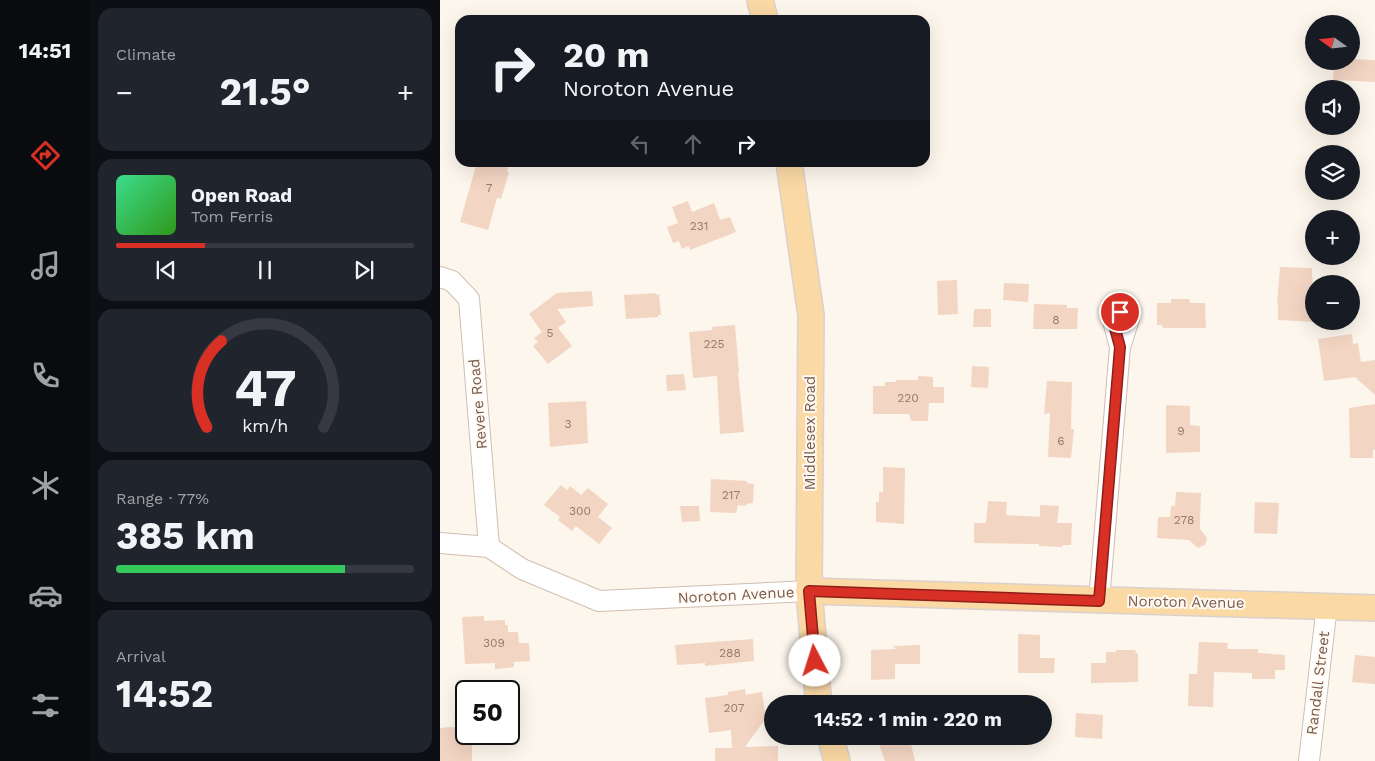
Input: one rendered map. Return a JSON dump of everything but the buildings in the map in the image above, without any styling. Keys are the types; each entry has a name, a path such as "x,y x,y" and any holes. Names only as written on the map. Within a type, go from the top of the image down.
{"main road":[{"path":"760,0 764,15"},
{"name":"Middlesex Road","path":"790,167 811,315 809,591 818,695"},
{"name":"Noroton Avenue","path":"809,591 1099,601 1327,605 1375,608"},
{"path":"833,745 837,761"}],"street":[{"name":"Revere Road","path":"440,277 452,281 469,299 490,547"},
{"path":"1099,601 1120,347"},
{"name":"Noroton Avenue","path":"440,543 490,547 522,569 599,601 809,591"},
{"name":"Randall Street","path":"1309,761 1327,605"}],"route":[{"path":"815,661 809,591 1099,601 1120,347 1113,321 1120,312"}]}
